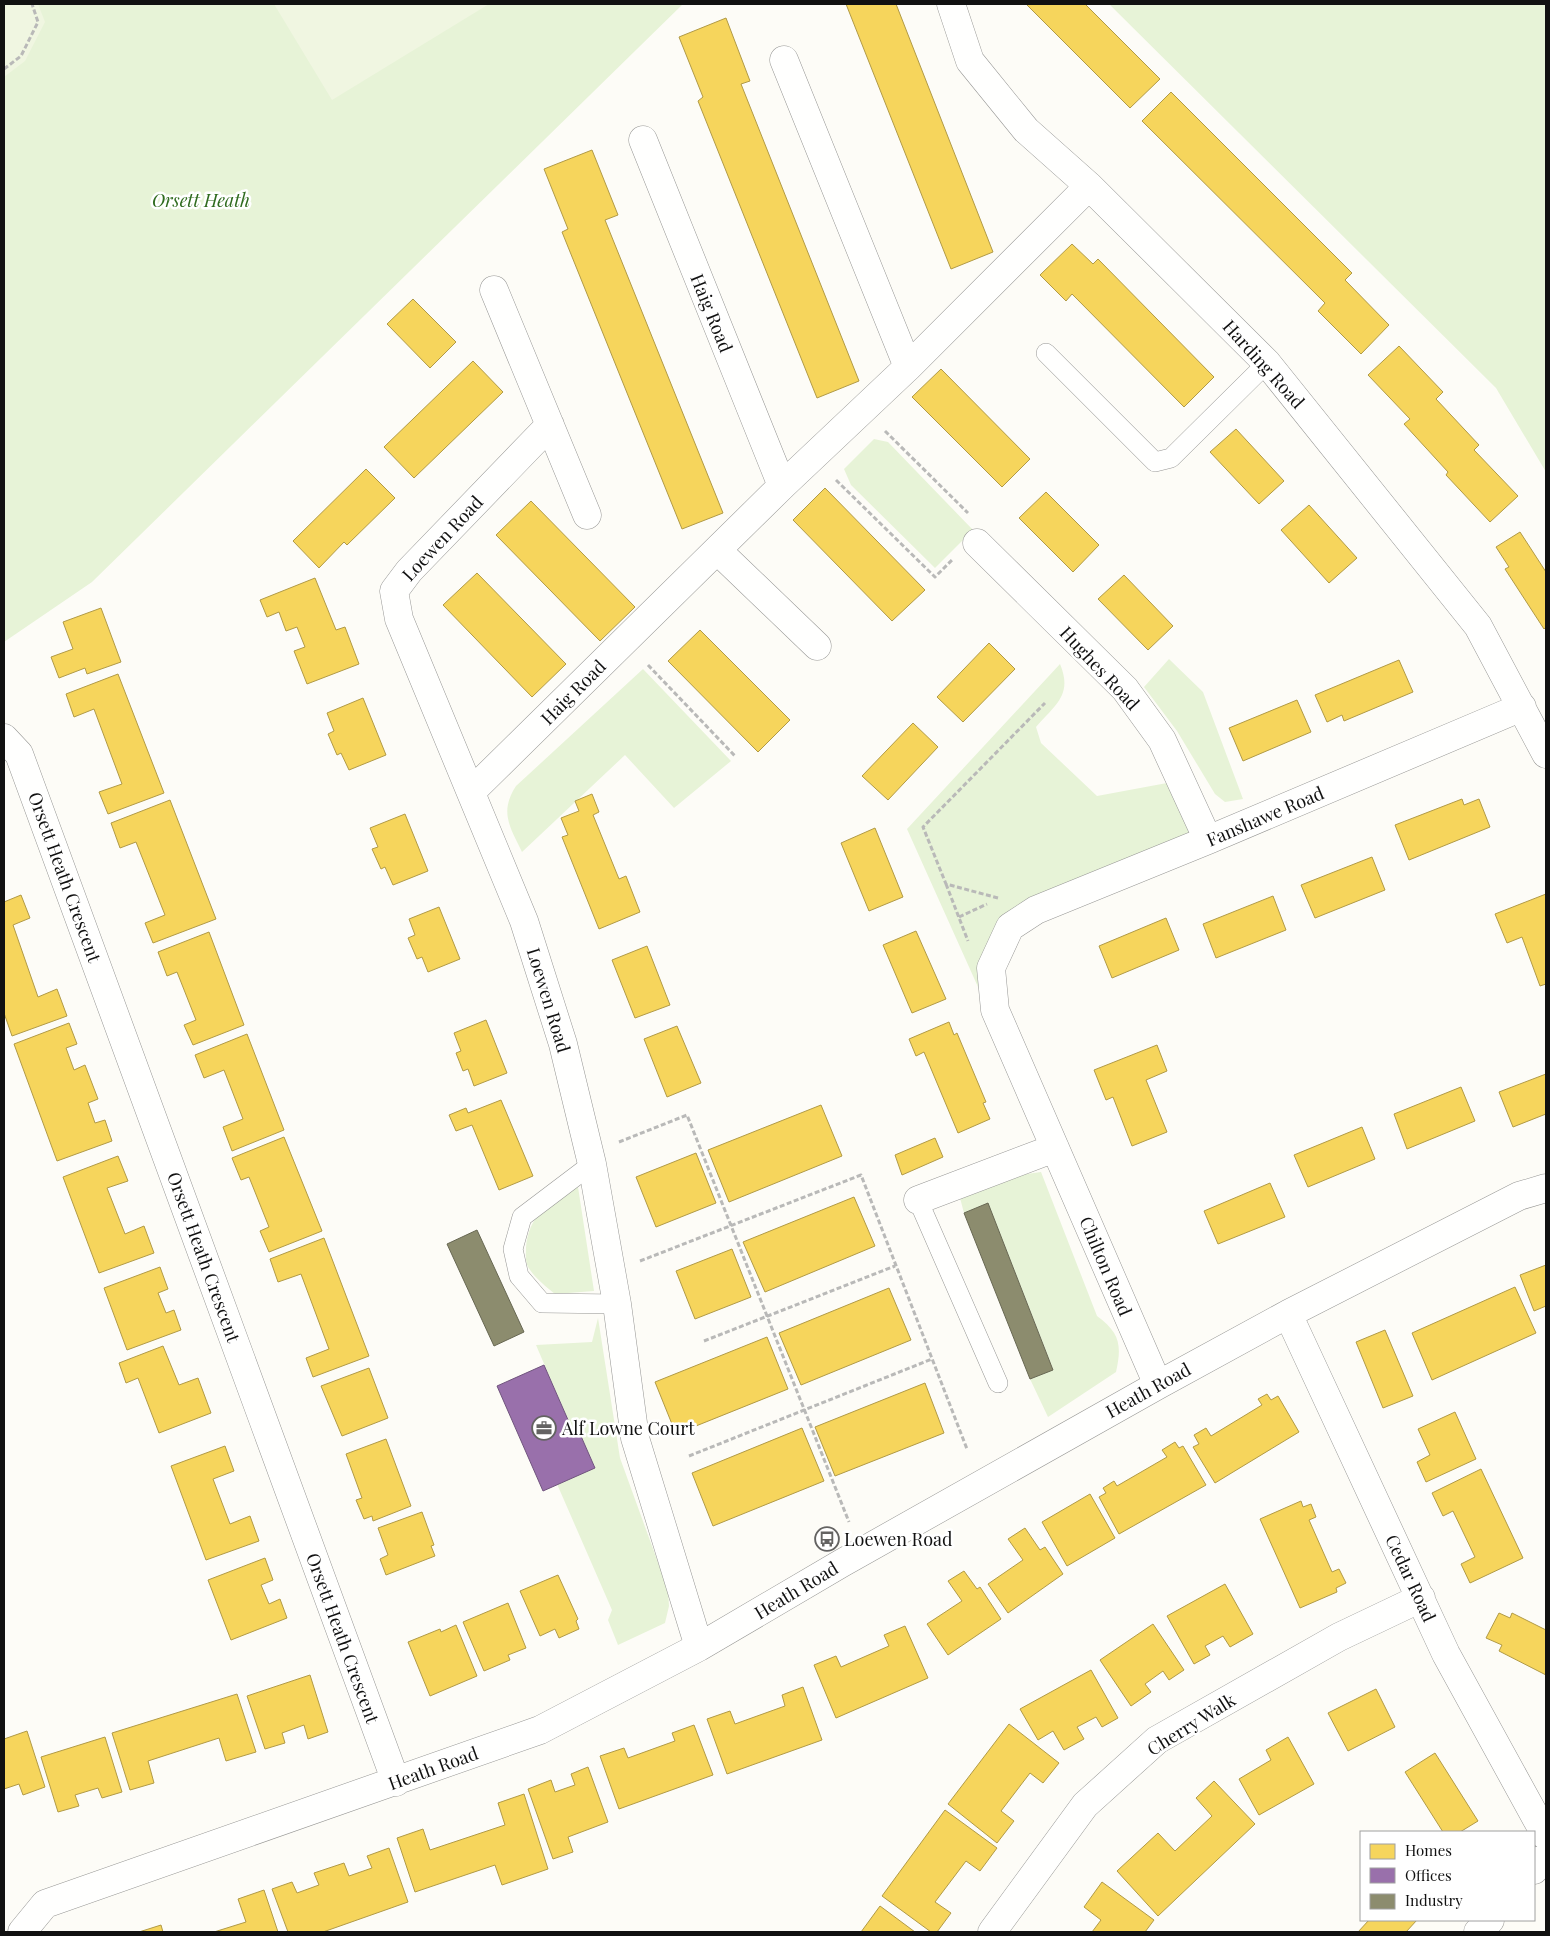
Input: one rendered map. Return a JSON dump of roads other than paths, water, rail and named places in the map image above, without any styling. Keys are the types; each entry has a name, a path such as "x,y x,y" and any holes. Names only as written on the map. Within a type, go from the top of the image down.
{"street":[{"name":"Harding Road","path":"950,4 970,61 1026,130 1089,186 1267,363 1478,626 1546,754"},
{"path":"784,60 908,367"},
{"name":"Haig Road","path":"643,140 782,486"},
{"name":"Haig Road","path":"472,791 782,486 908,367 1089,186"},
{"path":"494,290 587,516"},
{"name":"Loewen Road","path":"550,426 409,571 394,591 399,619 472,791 524,921 563,1044 592,1164 612,1272 635,1438 700,1647"},
{"name":"Hughes Road","path":"977,543 1124,689 1162,740 1208,840"},
{"path":"717,550 817,646"},
{"name":"Fanshawe Road","path":"1010,927 1036,910 1208,840 1522,707"},
{"name":"Orsett Heath Crescent","path":"4,738 19,754 396,1782"},
{"name":"Chilton Road","path":"1010,927 991,968 995,1010 1158,1385"},
{"path":"918,1200 1055,1148"},
{"name":"Heath Road","path":"22,1932 45,1904 540,1730 700,1647 842,1563 1288,1314 1519,1196 1546,1188"},
{"name":"Cedar Road","path":"1288,1314 1446,1654 1546,1836"},
{"name":"Cherry Walk","path":"992,1932 1084,1805 1157,1740 1339,1638 1420,1598"},
{"path":"1535,1869 1546,1856"},
{"path":"1478,1932 1489,1921"},
{"path":"4,1928 8,1932"}],"lane":[{"path":"1046,353 1156,462 1171,458 1267,363"},
{"path":"592,1164 522,1217 513,1249 519,1276 542,1303 617,1304"},
{"path":"918,1200 998,1383"}],"place":[{"name":"Alf Lowne Court","path":"544,1428"},
{"name":"Loewen Road","path":"827,1539"}],"park label":[{"name":"Orsett Heath","path":"201,200"}]}
